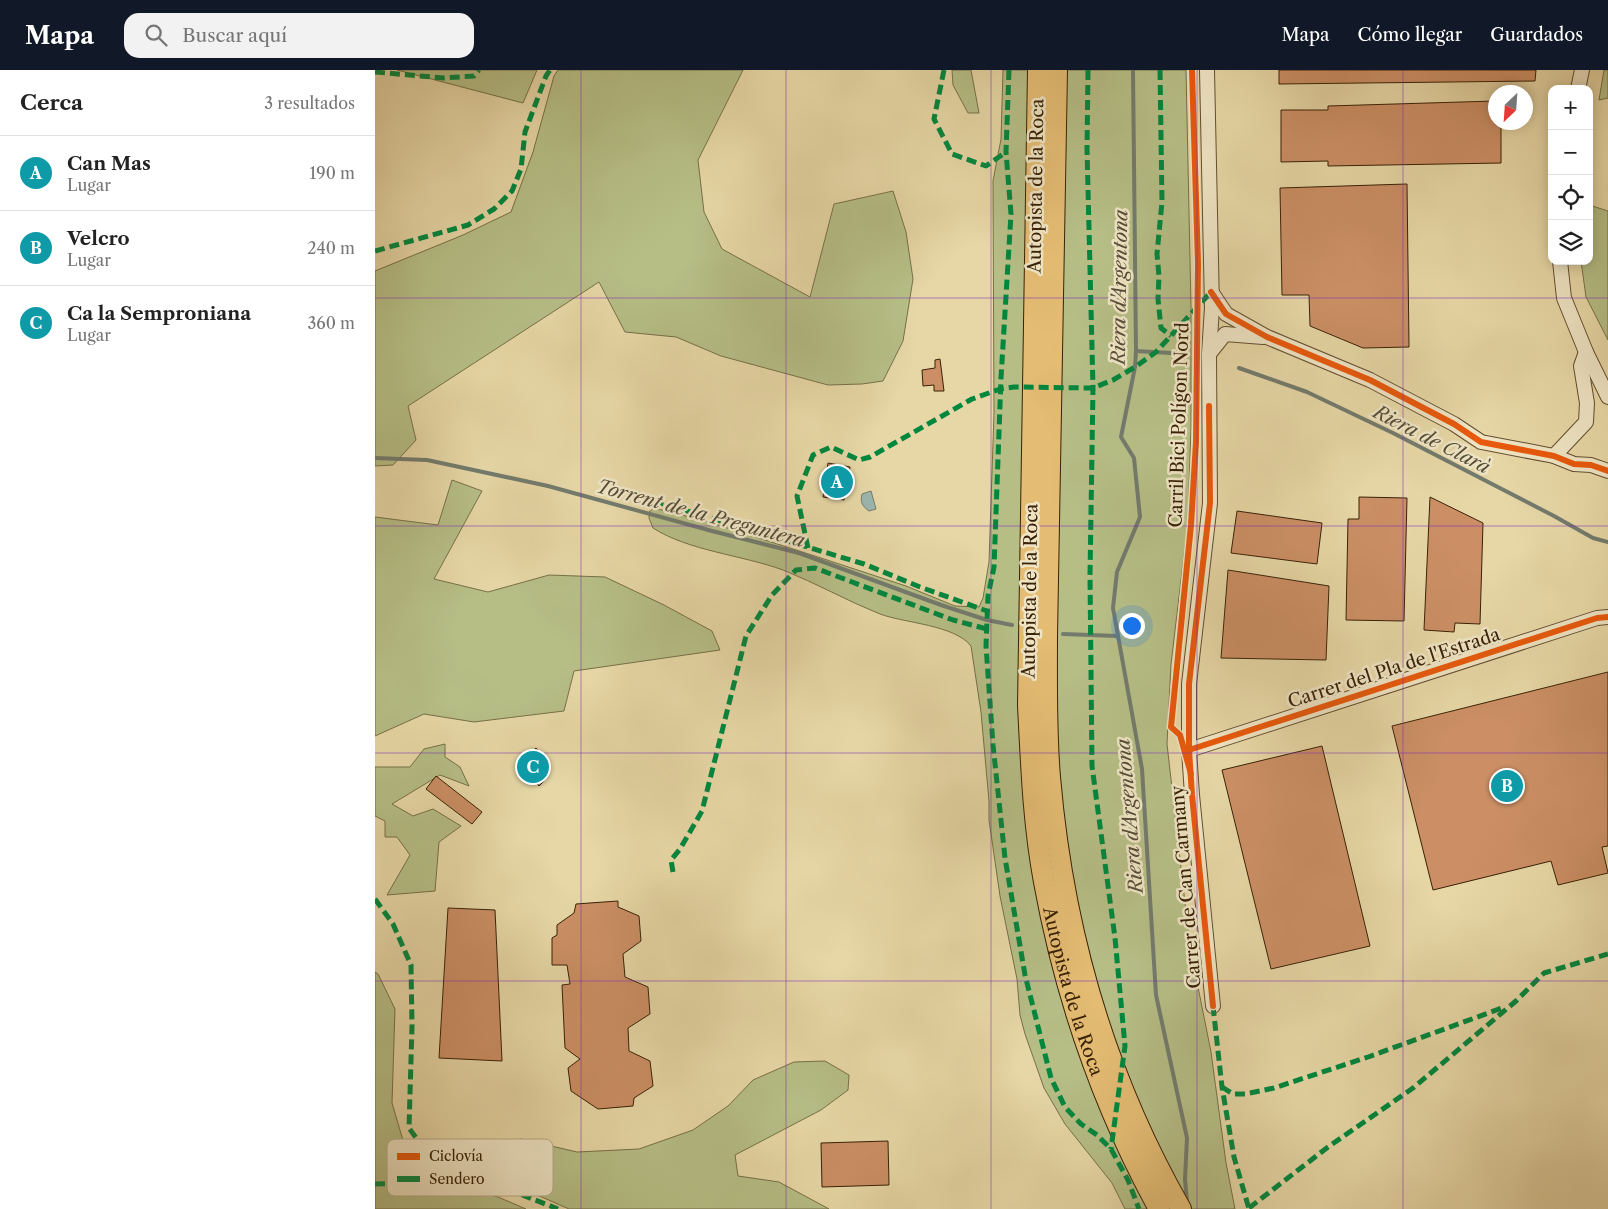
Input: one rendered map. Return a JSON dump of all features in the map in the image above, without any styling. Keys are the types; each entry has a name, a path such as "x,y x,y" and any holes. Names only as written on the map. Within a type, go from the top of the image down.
{"highway":[{"name":"Autopista de la Roca","path":"1038,70 1028,705 1031,783 1044,881 1071,999 1107,1102 1121,1135 1159,1209"},
{"name":"Autopista de la Roca","path":"1057,70 1047,636 1047,722 1050,776 1057,840 1071,920 1084,974 1112,1063 1153,1156 1181,1209"}],"street":[{"name":"Carrer de Can Carmany","path":"1207,70 1212,308 1209,354 1210,503 1189,684 1189,750 1213,1006"},
{"path":"1579,85 1582,70"},
{"path":"1561,265 1564,298 1585,352 1608,397"},
{"path":"1211,292 1226,314 1267,337 1370,380 1453,424 1481,442 1554,456 1573,464 1591,465 1608,471"},
{"path":"1209,354 1225,334 1267,337"},
{"path":"1554,456 1586,422 1587,403 1581,366 1585,352"},
{"path":"1591,465 1608,461"},
{"name":"Carrer del Pla de l'Estrada","path":"1189,750 1588,621 1608,617"}],"green space":[{"path":"397,70 537,70 523,103"},
{"path":"558,70 743,70 698,160 704,212 722,249 810,297 834,204 893,191 906,232 913,279 903,341 883,381 828,385 721,356 676,337 625,332 599,282 408,406 416,440 393,465 375,466 375,271 463,235 511,212 533,152 554,76"},
{"path":"952,70 971,70 979,113 968,113 953,85"},
{"path":"1003,70 1186,70 1191,307 1191,425 1188,521 1171,664 1167,744 1190,947 1211,1052 1226,1163 1235,1209 1125,1209 1112,1183 1065,1124 1044,1088 1020,1015 1017,979 1000,896 989,820 981,712 971,646 953,633 880,614 783,570 699,547 667,536 653,528 649,518 649,512 654,508 709,522 906,586 955,606 979,607 983,598 989,562 994,413 993,181 1001,139"},
{"path":"1604,70 1608,70 1608,98 1599,100"},
{"path":"1593,206 1608,211 1608,340 1586,297 1582,265 1593,265"},
{"path":"452,480 482,491 434,579 488,592 549,575 605,577 664,605 712,631 720,650 574,671 564,711 474,722 424,714 375,736 375,517 438,525"},
{"path":"445,744 445,757 460,767 469,786 440,775 392,804 413,816 433,809 461,826 439,842 435,891 387,895 410,855 397,837 385,837 385,821 375,816 375,767 410,767 424,749"},
{"path":"375,972 378,974 395,1009 392,1103 403,1139 387,1139 387,1196 494,1196 526,1209 375,1209"},
{"path":"825,1061 849,1075 848,1090 821,1110 735,1155 738,1176 779,1182 829,1209 569,1209 540,1196 553,1196 553,1146 577,1152 639,1149 693,1130 728,1106 753,1080 794,1062"}],"water":[{"path":"871,491 876,509 869,511 862,504 861,497 862,494"}],"building":[{"path":"1279,70 1536,70 1535,81 1279,84"},
{"path":"1488,101 1488,130 1501,130 1501,163 1328,166 1328,161 1281,162 1281,110 1328,110 1328,106"},
{"path":"1407,184 1409,347 1363,348 1310,326 1309,295 1282,295 1280,188"},
{"path":"940,359 944,391 934,391 934,385 923,386 922,370 935,368 935,360"},
{"path":"828,463 850,467 844,500 823,497"},
{"path":"1359,497 1407,498 1404,621 1346,620 1348,519 1359,519"},
{"path":"1430,497 1483,523 1480,624 1455,623 1454,632 1424,630"},
{"path":"1237,511 1322,523 1317,564 1231,553"},
{"path":"1228,570 1329,586 1326,660 1221,658"},
{"path":"1608,672 1608,846 1602,847 1608,873 1558,885 1551,861 1433,890 1392,726"},
{"path":"1322,746 1370,946 1271,969 1222,770"},
{"path":"536,748 549,762 539,771 546,779 539,786 519,763"},
{"path":"436,776 482,812 472,824 426,789"},
{"path":"618,901 618,907 639,916 641,941 623,954 625,977 648,987 650,1014 628,1028 629,1051 650,1061 653,1086 634,1098 633,1106 598,1109 571,1091 568,1068 580,1059 565,1048 562,985 570,984 567,965 552,965 552,938 557,935 557,925 574,913 576,904"},
{"path":"448,908 495,910 502,1061 439,1058"},
{"path":"888,1141 889,1185 822,1187 821,1143"}],"waterway":[{"name":"Riera d'Argentona","path":"1133,70 1136,351 1135,367 1121,437 1134,458 1140,517 1117,572 1113,608 1142,769 1156,995 1187,1138 1185,1179 1187,1202"},
{"name":"Riera de Clarà","path":"1136,351 1188,354"},
{"name":"Riera de Clarà","path":"1239,368 1307,392 1393,433 1593,538 1608,542"},
{"name":"Torrent de la Preguntera","path":"375,458 427,460 548,486 799,553 941,605 987,620 1012,625"},
{"path":"1063,634 1118,636"}],"marked path":[{"path":"375,72 444,78 474,76 479,70"},
{"path":"375,251 468,225 494,209 512,191 521,169 525,132 550,70"},
{"path":"944,70 934,119 952,154 986,166 1006,152"},
{"path":"1009,70 1006,152 1011,214 1001,378 994,567 988,596 986,646 993,745 1005,858 1025,975 1051,1078 1065,1107 1081,1124 1097,1135 1111,1149 1128,1180 1139,1209"},
{"path":"1088,70 1087,149 1093,388 1090,575 1092,766 1115,938 1125,1046 1111,1149"},
{"path":"1160,70 1162,202 1157,254 1159,276 1158,299 1161,328 1171,336"},
{"path":"808,548 797,496 813,455 831,447 859,460 870,457 972,399 1000,389 1014,387 1093,388 1113,380 1156,352 1211,292"},
{"path":"654,501 864,564 987,611"},
{"path":"673,872 671,860 680,849 702,811 746,636 772,595 796,570 815,568 953,620 987,629"},
{"path":"375,899 393,924 411,965 412,1026 409,1128 417,1139"},
{"path":"1249,1208 1328,1147 1413,1088 1516,1001 1544,973 1608,954"},
{"path":"1213,1006 1222,1087 1234,1157 1249,1209"},
{"path":"1222,1087 1233,1094 1245,1094 1274,1088 1368,1057 1502,1008"},
{"path":"375,1184 387,1184"},
{"path":"525,1196 558,1209"}],"cycle path":[{"name":"Carril Bici Polígon Nord","path":"1191,774 1180,735 1171,727 1191,525 1196,442 1198,263 1192,70"},
{"path":"1211,292 1226,314 1267,337 1370,380 1454,424 1481,442 1554,456 1574,464 1591,465 1608,471"},
{"path":"1209,406 1210,503 1189,684 1189,750 1213,1006"},
{"path":"1189,750 1597,618 1608,617"}],"place":[{"name":"Can Mas","path":"837,482"},
{"name":"Ca la Semproniana","path":"533,767"},
{"name":"Velcro","path":"1507,786"}]}
